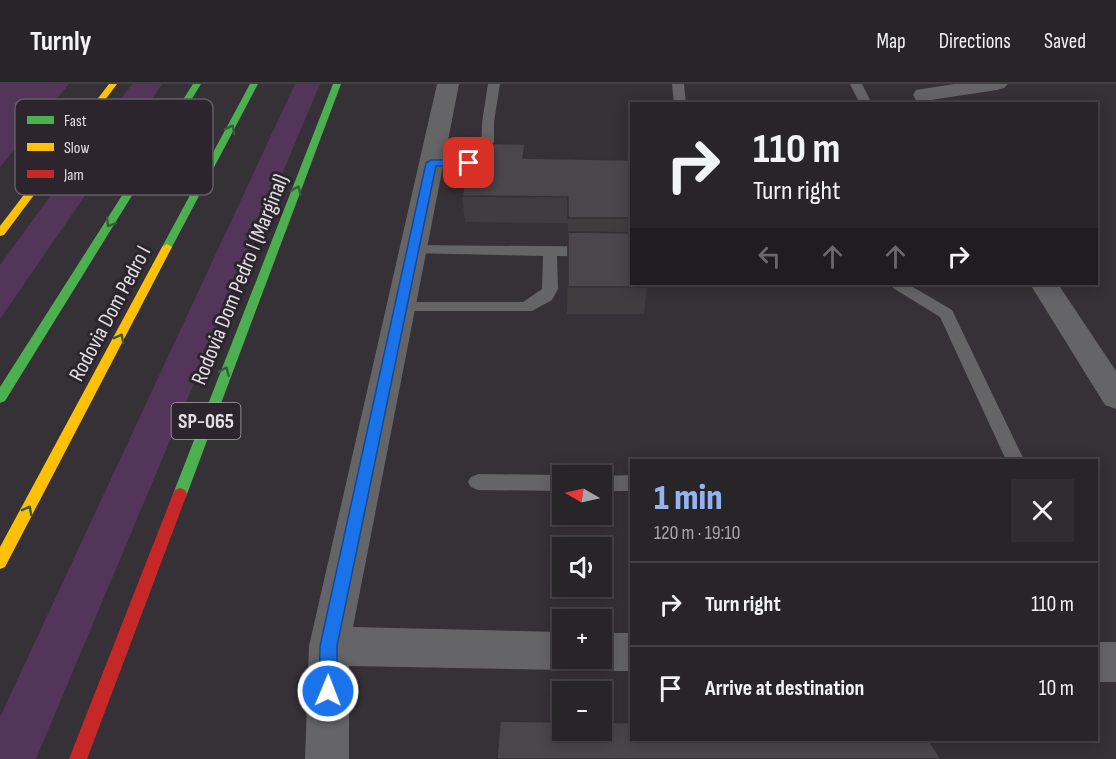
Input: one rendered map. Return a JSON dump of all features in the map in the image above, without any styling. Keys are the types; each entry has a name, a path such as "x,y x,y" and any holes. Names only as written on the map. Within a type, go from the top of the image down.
{"highway":[{"path":"102,99 113,84"},
{"name":"Rodovia Dom Pedro I","path":"188,99 197,84"},
{"name":"Rodovia Dom Pedro I","path":"213,161 254,84"},
{"name":"Rodovia Dom Pedro I (Marginal)","path":"78,759 337,84"},
{"path":"0,233 29,195"},
{"name":"Rodovia Dom Pedro I","path":"0,398 127,195"},
{"name":"Rodovia Dom Pedro I","path":"0,562 195,195"},
{"path":"84,759 216,395"}],"street":[{"path":"327,759 329,646 448,84"},
{"path":"924,94 997,84"},
{"path":"1045,285 1116,397"},
{"path":"329,646 552,651"},
{"path":"612,652 630,652"},
{"path":"1098,662 1116,662"}],"lane":[{"path":"487,164 488,122 494,84"},
{"path":"678,84 680,102"},
{"path":"856,84 865,102"},
{"path":"431,163 509,164"},
{"path":"413,250 630,252"},
{"path":"402,306 526,307 546,296 550,289 550,250"},
{"path":"900,285 946,314 1015,459"},
{"path":"478,482 552,483"},
{"path":"612,483 630,483"}],"shaded area":[{"path":"0,84 69,84 57,99 15,99 15,149 0,167"},
{"path":"132,84 162,84 152,99 121,99"},
{"path":"295,84 320,84 36,759 0,759 0,717"},
{"path":"51,195 85,195 0,319 0,265"}],"building":[{"path":"472,143 525,144 523,158 629,160 628,145 630,145 630,218 568,218 568,197 462,196"},
{"path":"568,232 630,233 630,285 646,285 647,287 568,287"},
{"path":"500,721 552,722 552,741 612,741 612,722 630,723 630,741 930,741 941,759 497,759"}],"traffic: fast":[{"path":"188,99 197,84"},
{"path":"213,161 254,84"},
{"path":"180,494 337,84"},
{"path":"0,398 127,195"},
{"path":"167,247 195,195"}],"traffic: slow":[{"path":"102,99 113,84"},
{"path":"0,233 29,195"},
{"path":"0,562 167,247"}],"traffic: jam":[{"path":"78,759 180,494"}],"route":[{"path":"328,691 329,646 431,163 469,163"}]}
